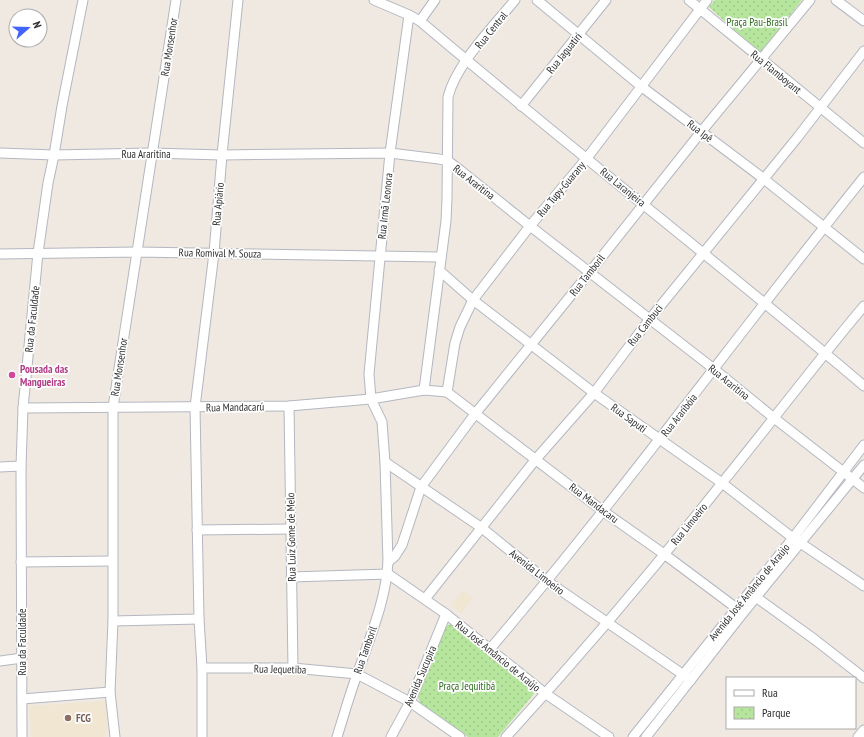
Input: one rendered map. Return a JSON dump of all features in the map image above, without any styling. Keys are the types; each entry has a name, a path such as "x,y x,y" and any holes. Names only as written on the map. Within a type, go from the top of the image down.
{"street":[{"name":"Rua da Faculdade","path":"22,737 21,466 23,408 38,253 48,183 83,0"},
{"name":"Rua Monsenhor","path":"114,737 110,692 113,622 113,407 176,0"},
{"name":"Rua Apiário","path":"202,737 202,668 199,619 195,407 214,253 222,155 238,0"},
{"name":"Rua Laranjeira","path":"374,0 420,21 521,106 644,204 864,386"},
{"path":"420,21 435,0"},
{"name":"Rua Central","path":"424,390 447,206 448,97 451,87 466,60 515,0"},
{"name":"Rua Ipê","path":"537,0 642,87 764,179 864,259"},
{"name":"Rua Jaguatiri","path":"521,106 606,0"},
{"name":"Rua Flamboyant","path":"689,0 864,143"},
{"name":"Rua Tupy-Guarany","path":"447,392 455,342 460,326 473,300 530,226 587,158 707,0"},
{"name":"Rua Tamboril","path":"388,562 395,556 402,545 421,487 475,414 701,132 810,0"},
{"path":"836,0 864,21"},
{"name":"Rua Irmã Leonora","path":"371,399 369,374 390,154 409,15"},
{"name":"Rua Cambuci","path":"425,599 536,460 594,393 649,320 764,179 864,51"},
{"name":"Rua Araritina","path":"0,153 54,155 152,153 222,155 390,154 448,161 864,488"},
{"name":"Rua Araribóia","path":"490,650 548,581 864,177"},
{"name":"Rua Romival M. Souza","path":"0,254 137,252 440,257"},
{"name":"Rua Saputi","path":"439,270 473,300 594,393 722,483 797,540 864,586"},
{"name":"Rua Limoeiro","path":"506,737 546,694 607,623 864,306"},
{"name":"Rua Mandacarú","path":"23,408 289,406 371,399 424,390 447,392"},
{"name":"Rua Mandacaru","path":"447,392 603,511 740,610"},
{"name":"Rua Tamboril","path":"338,737 373,628 388,574 385,462 382,422 371,399"},
{"name":"Rua Luiz Gome de Melo","path":"289,406 293,668"},
{"name":"Avenida José Amâncio de Araújo","path":"633,737 683,674 753,595 797,540 843,471 864,446"},
{"name":"Avenida Limoeiro","path":"385,462 482,528 548,581 691,680"},
{"path":"797,540 853,480 864,465"},
{"path":"0,467 21,466"},
{"path":"197,530 290,529"},
{"path":"21,562 112,561"},
{"path":"292,577 388,574"},
{"name":"Rua José Amâncio de Araújo","path":"388,574 446,614 546,694 609,737"},
{"path":"753,595 814,639 864,678"},
{"path":"646,737 691,680 740,610"},
{"name":"Avenida Sucupira","path":"391,737 410,702 446,614"},
{"path":"113,622 199,619"},
{"path":"0,661 22,658"},
{"name":"Rua Jequetiba","path":"202,668 293,668 357,674"},
{"path":"357,674 410,702 460,737"},
{"path":"22,699 110,692"},
{"path":"858,737 864,730"}],"shaded area":[{"path":"463,590 473,599 461,613 451,605"},
{"name":"FCG","path":"106,701 107,731 104,737 32,737 29,706"}],"green space":[{"name":"Praça Pau-Brasil","path":"715,0 802,0 760,53 709,7"},
{"name":"Praça Jequitibá","path":"452,624 535,688 533,695 498,737 468,737 420,703 418,696 419,693 445,628"}],"place":[{"name":"Pousada das Mangueiras","path":"12,375"},
{"name":"FCG","path":"68,718"}]}
